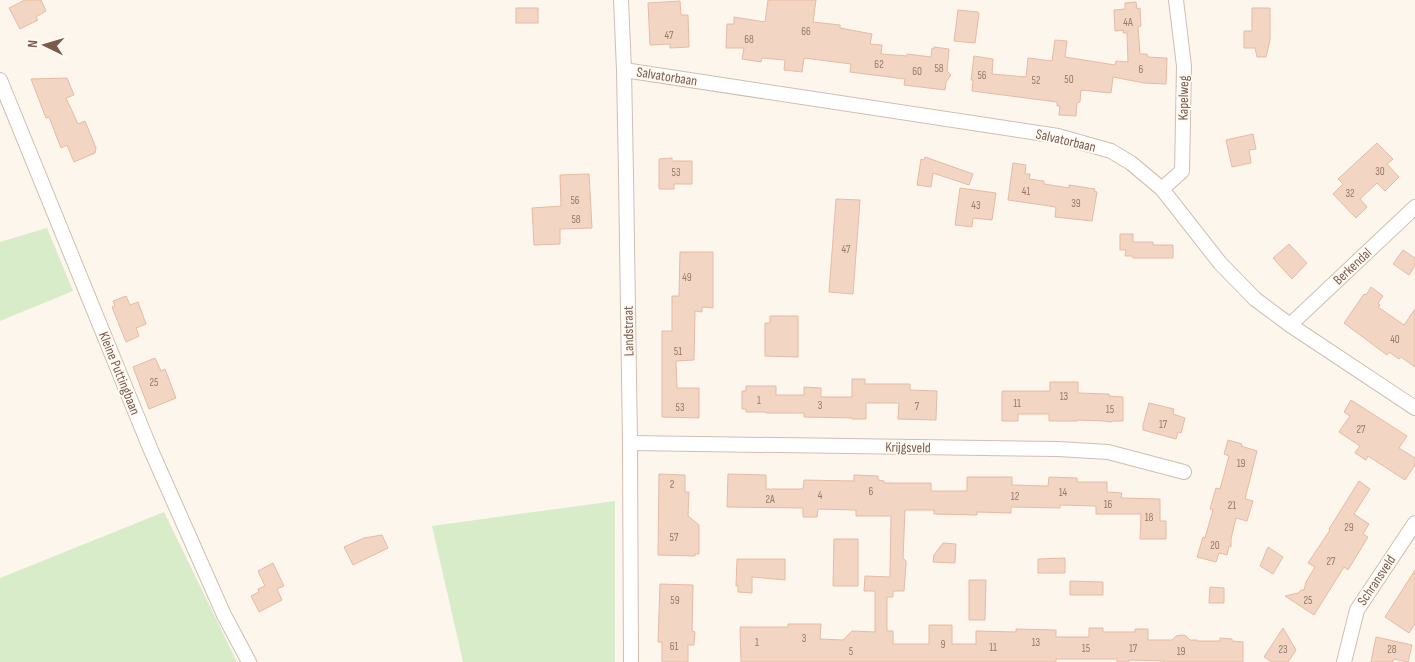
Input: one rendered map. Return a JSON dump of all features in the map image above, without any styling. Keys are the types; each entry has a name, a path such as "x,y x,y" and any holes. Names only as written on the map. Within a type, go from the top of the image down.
{"street":[{"name":"Landstraat","path":"621,0 624,70 630,443 631,662"},
{"name":"Kapelweg","path":"1162,189 1182,170 1184,66 1176,0"},
{"name":"Salvatorbaan","path":"624,70 1058,136 1111,151 1131,163 1162,189 1220,263 1255,299 1290,325 1415,408"},
{"name":"Kleine Puttingbaan","path":"0,80 150,448 224,615 249,662"},
{"name":"Berkendal","path":"1290,325 1415,207"},
{"name":"Krijgsveld","path":"630,443 1098,451 1184,472"},
{"name":"Schransveld","path":"1344,662 1357,610 1415,522"},
{"name":"Schransveld","path":"1332,662 1348,643"}],"green space":[{"path":"47,228 73,291 0,321 0,242"},
{"path":"615,501 615,662 463,662 432,526"},
{"path":"164,512 237,662 0,662 0,578"}],"building":[{"path":"25,0 41,0 46,11 36,17 38,20 20,29 9,8"},
{"path":"768,0 816,0 813,22 840,25 840,28 872,34 870,44 882,45 881,54 907,56 907,54 931,57 932,48 934,49 934,47 949,49 947,71 951,75 946,82 945,90 904,85 905,79 850,72 851,64 804,58 802,72 784,70 785,60 762,58 761,62 742,59 744,48 726,48 727,24 734,24 734,17 765,22"},
{"path":"680,1 681,15 688,15 689,47 670,48 670,44 650,45 648,3"},
{"path":"1136,2 1137,9 1140,8 1141,26 1138,27 1140,54 1147,54 1148,57 1167,58 1166,84 1144,83 1113,77 1111,93 1081,90 1076,116 1059,115 1060,106 1057,106 1057,102 972,91 973,80 971,80 974,56 993,59 992,74 1026,77 1028,58 1052,61 1055,40 1067,41 1065,57 1115,65 1116,61 1128,62 1127,33 1123,33 1123,30 1115,31 1114,10 1125,9 1125,3"},
{"path":"516,8 538,8 538,23 516,23"},
{"path":"1252,8 1270,8 1270,40 1266,57 1257,57 1255,48 1244,48 1244,31 1252,31"},
{"path":"958,10 978,12 975,43 954,41"},
{"path":"67,78 74,95 66,98 78,124 85,121 96,148 95,153 74,162 67,145 61,148 49,117 46,118 31,79"},
{"path":"1253,134 1256,149 1249,150 1251,163 1232,167 1226,140"},
{"path":"1377,143 1393,159 1387,164 1399,177 1385,191 1377,183 1360,199 1367,207 1356,218 1333,194 1343,184 1338,179"},
{"path":"925,157 973,174 969,185 933,173 931,187 917,185 921,159 924,160"},
{"path":"672,158 672,161 692,161 692,184 674,184 674,189 659,189 659,159"},
{"path":"1013,163 1026,165 1025,174 1030,174 1029,179 1044,181 1044,184 1069,188 1069,185 1095,189 1094,191 1097,192 1092,221 1055,217 1056,207 1008,200"},
{"path":"589,174 592,228 560,229 560,244 534,245 532,208 561,206 560,175"},
{"path":"960,188 996,193 992,220 973,218 972,227 955,225"},
{"path":"836,199 860,200 853,294 829,292"},
{"path":"1120,234 1133,234 1133,242 1173,245 1173,258 1133,258 1132,256 1125,256 1126,250 1120,250"},
{"path":"1289,244 1307,263 1292,279 1273,258"},
{"path":"1403,250 1415,258 1415,266 1409,275 1393,264"},
{"path":"680,252 713,252 713,308 702,307 702,312 695,311 694,360 676,361 677,388 699,388 699,418 662,417 662,331 672,331 672,296 679,296"},
{"path":"1371,287 1383,296 1378,303 1380,305 1378,307 1404,325 1415,309 1415,367 1401,357 1399,359 1389,352 1387,355 1344,323"},
{"path":"126,296 130,305 138,302 146,324 136,328 139,336 126,342 112,307 115,306 113,301"},
{"path":"770,316 798,316 798,357 765,356 765,323 770,323"},
{"path":"155,358 161,371 165,369 176,398 149,409 133,367"},
{"path":"852,379 865,379 865,384 910,384 910,390 937,391 936,420 898,419 899,403 866,403 866,419 804,417 804,413 746,412 746,409 742,409 742,391 746,391 746,386 776,386 776,395 804,395 804,387 821,388 821,397 852,397"},
{"path":"1050,382 1078,382 1078,393 1109,394 1109,396 1123,397 1123,421 1049,421 1049,414 1018,414 1018,421 1002,421 1002,391 1050,391"},
{"path":"1351,400 1407,436 1399,448 1415,458 1415,465 1405,480 1368,456 1366,460 1355,453 1360,446 1339,432 1350,416 1344,412"},
{"path":"1149,403 1174,409 1173,414 1185,418 1181,433 1178,432 1176,439 1143,430"},
{"path":"1228,440 1257,451 1245,499 1253,501 1247,521 1236,518 1231,547 1229,546 1227,555 1219,553 1216,562 1197,557 1213,510 1210,509 1216,488 1220,489 1229,456 1224,454"},
{"path":"659,474 685,475 685,492 689,492 688,516 699,525 699,554 695,554 695,556 658,555"},
{"path":"728,474 766,475 766,489 803,489 804,480 854,481 854,475 878,476 878,480 884,481 884,483 931,483 931,491 967,491 967,477 1012,477 1012,485 1048,486 1049,477 1077,478 1077,482 1107,482 1107,492 1122,493 1121,498 1160,499 1160,521 1166,521 1166,539 1140,539 1141,514 1096,514 1096,506 1060,505 1060,508 1011,507 1011,513 977,512 977,515 934,514 934,510 905,510 903,558 906,564 904,591 893,591 893,597 887,597 887,631 893,631 893,644 929,644 929,625 952,625 952,644 976,644 976,631 1056,630 1056,637 1089,637 1089,628 1103,628 1103,632 1135,632 1135,629 1148,629 1148,640 1172,640 1176,636 1182,635 1190,640 1197,641 1220,641 1220,638 1243,642 1243,662 1129,660 1129,662 1117,662 1117,659 1056,659 1056,662 741,662 740,627 788,627 788,624 821,624 820,639 843,640 852,631 875,632 875,591 864,591 865,576 890,577 891,516 856,516 856,510 818,509 817,517 803,517 803,508 727,507"},
{"path":"1359,481 1370,489 1354,514 1369,524 1363,534 1368,537 1348,570 1344,567 1314,615 1285,596 1304,590 1306,582 1315,567 1308,563"},
{"path":"382,535 388,548 353,565 344,547 364,538"},
{"path":"834,539 858,539 858,586 833,586"},
{"path":"943,543 956,544 955,563 933,562 934,555"},
{"path":"1268,547 1283,557 1273,574 1260,566"},
{"path":"1065,558 1065,573 1038,573 1038,559"},
{"path":"737,559 785,559 785,580 752,577 752,593 738,592 738,585 736,586"},
{"path":"273,563 284,586 277,589 282,600 259,612 251,596 259,592 258,589 265,586 258,571"},
{"path":"1415,570 1415,624 1409,633 1385,617"},
{"path":"969,580 986,580 985,620 969,620"},
{"path":"1070,581 1103,582 1103,595 1070,595"},
{"path":"660,584 693,585 692,631 695,632 694,645 688,645 688,662 662,662 662,642 658,642"},
{"path":"1210,587 1224,588 1224,603 1209,603"},
{"path":"1283,628 1296,650 1288,662 1272,662 1264,657"},
{"path":"1376,637 1412,645 1408,662 1393,659 1393,662 1371,662"}]}
